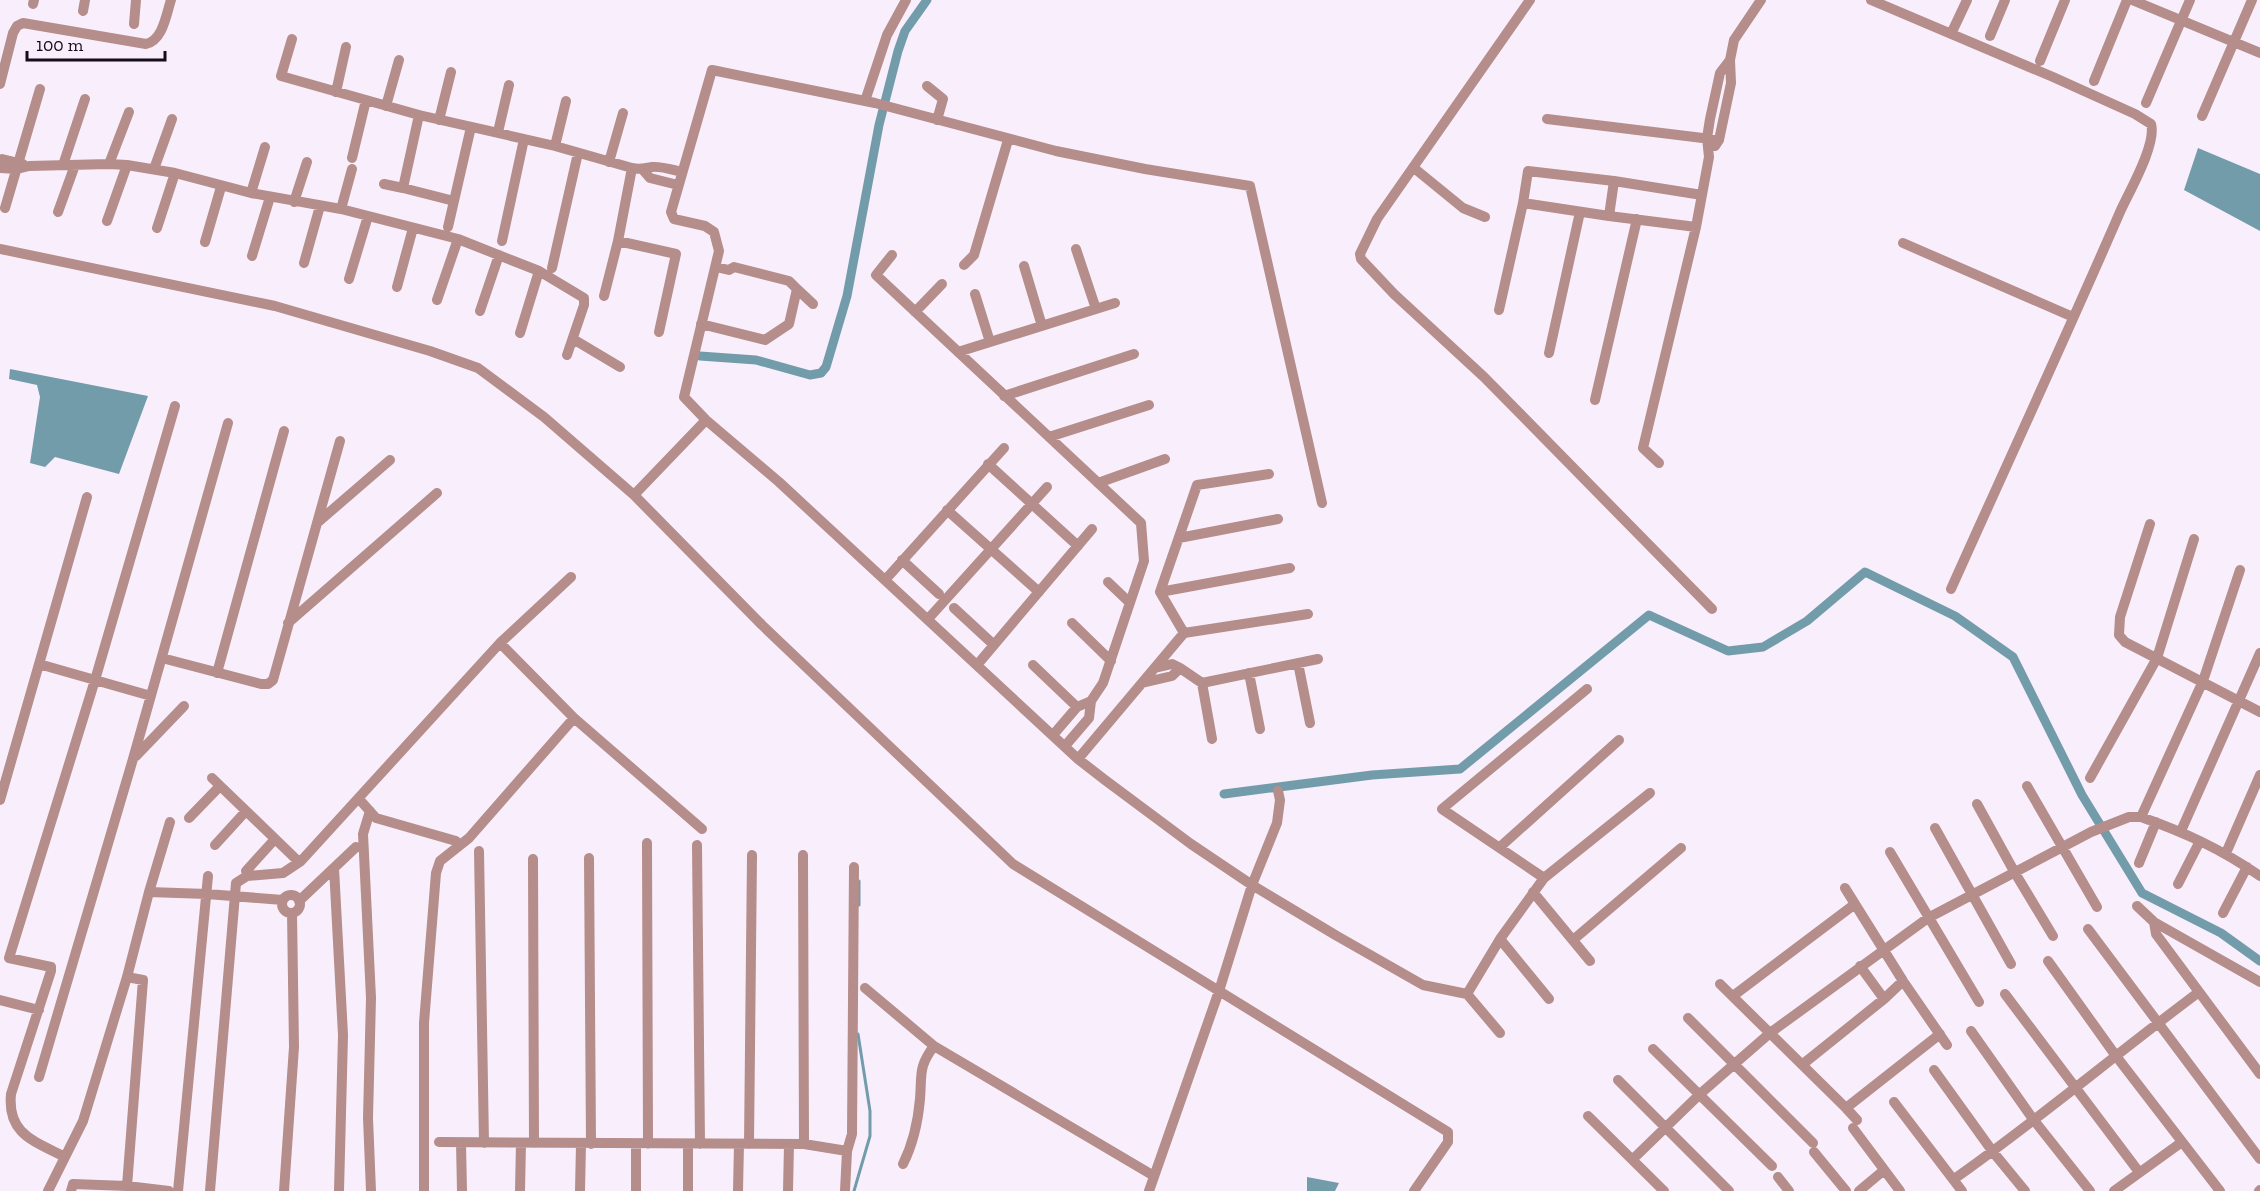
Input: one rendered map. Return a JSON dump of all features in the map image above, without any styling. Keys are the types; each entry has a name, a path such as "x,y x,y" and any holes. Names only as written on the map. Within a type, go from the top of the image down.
{"street":[{"path":"134,24 136,0"},
{"path":"0,83 13,33 17,26 23,23 146,44 158,38 171,0"},
{"path":"870,102 888,35 906,0"},
{"path":"1530,0 1377,219 1361,250 1361,259 1394,294 1484,377 1712,609"},
{"path":"1709,157 1719,140 1731,83 1730,60 1734,40 1761,0"},
{"path":"1871,0 2097,96 2151,124 2152,129 2147,150 1951,590"},
{"path":"1951,34 1966,0"},
{"path":"1990,36 2005,0"},
{"path":"2040,61 2065,0"},
{"path":"2094,81 2129,0 2260,53"},
{"path":"2146,102 2190,0"},
{"path":"2202,116 2252,0"},
{"path":"292,39 281,76 419,115 555,146 638,169 660,167 682,172"},
{"path":"336,92 346,47"},
{"path":"386,106 399,60"},
{"path":"1659,464 1643,448 1696,227 1709,157 1707,138 1720,73 1730,60"},
{"path":"1322,503 1250,186 1145,169 1008,140 887,106 712,70 671,212 674,219 705,226 714,232 719,251 684,397 706,420 779,482 1078,759 1191,844 1252,885 1423,985 1467,994 1500,1033"},
{"path":"439,120 451,72"},
{"path":"498,132 509,85"},
{"path":"927,86 943,99 937,120"},
{"path":"5,208 21,166 40,89"},
{"path":"63,165 85,99"},
{"path":"341,209 366,100"},
{"path":"555,146 566,101"},
{"path":"109,164 129,112"},
{"path":"609,162 623,113"},
{"path":"403,188 419,115"},
{"path":"154,169 172,119"},
{"path":"1547,119 1719,140"},
{"path":"448,227 471,127"},
{"path":"502,241 524,140"},
{"path":"964,265 974,255 1008,140"},
{"path":"251,193 265,147"},
{"path":"552,268 578,153"},
{"path":"294,202 307,162"},
{"path":"1,163 21,166 109,164 154,169 221,187 341,209 458,239 540,271 584,298 584,305 567,355"},
{"path":"58,212 75,165"},
{"path":"107,221 126,165"},
{"path":"1414,168 1463,208 1485,217"},
{"path":"638,169 650,178 678,185"},
{"path":"604,296 638,169"},
{"path":"1499,310 1528,171 1614,181 1702,195"},
{"path":"157,228 175,173"},
{"path":"1609,216 1614,181"},
{"path":"384,184 454,201"},
{"path":"205,242 221,187"},
{"path":"252,256 270,197"},
{"path":"1523,203 1696,227"},
{"path":"304,263 320,206"},
{"path":"1549,353 1580,212"},
{"path":"349,279 368,216"},
{"path":"1595,400 1637,219"},
{"path":"397,286 413,228"},
{"path":"437,300 458,239"},
{"path":"618,241 676,254 659,332"},
{"path":"1903,243 2073,317"},
{"path":"0,249 275,306 455,358 478,368 544,417 634,495 762,625 1005,857 1064,897 1448,1132 1448,1142 1414,1191"},
{"path":"1077,249 1096,309"},
{"path":"719,251 734,267 789,280 813,304"},
{"path":"480,311 499,255"},
{"path":"892,255 876,275 1141,523 1144,561 1111,661 1103,683 1091,701 1089,718 1065,746"},
{"path":"1024,266 1042,326"},
{"path":"716,267 729,270 734,267"},
{"path":"520,333 540,271"},
{"path":"915,312 942,284"},
{"path":"700,324 765,340 789,324 797,289"},
{"path":"975,294 990,342"},
{"path":"958,352 1115,303"},
{"path":"573,339 620,367"},
{"path":"1004,396 1134,354"},
{"path":"65,1157 18,1130 10,1108 11,1094 51,967 9,958 95,680 175,405"},
{"path":"1049,437 1149,405"},
{"path":"634,495 706,420"},
{"path":"39,1077 133,759 228,423"},
{"path":"216,672 284,431"},
{"path":"162,658 261,684 268,684 273,680 340,441"},
{"path":"885,580 1004,448"},
{"path":"1098,483 1165,459"},
{"path":"316,523 390,460"},
{"path":"988,464 1078,546"},
{"path":"1184,633 1160,592 1197,485 1269,474"},
{"path":"928,619 1047,487"},
{"path":"288,623 437,492"},
{"path":"0,800 87,497"},
{"path":"947,510 1039,592"},
{"path":"1179,538 1278,519"},
{"path":"2150,524 2118,628 2119,635 2125,642 2260,712"},
{"path":"977,665 1092,529"},
{"path":"2090,778 2157,658 2194,539"},
{"path":"902,560 939,594"},
{"path":"1160,592 1290,568"},
{"path":"2141,817 2203,681 2240,570"},
{"path":"210,1191 236,883 247,876 276,875 291,869 299,862 500,643 571,577"},
{"path":"1108,582 1130,603"},
{"path":"954,608 994,645"},
{"path":"1078,759 1184,633 1308,614"},
{"path":"1072,623 1111,661"},
{"path":"500,643 574,718 702,829"},
{"path":"2181,831 2260,653"},
{"path":"1202,683 1318,659"},
{"path":"1298,663 1310,723"},
{"path":"39,664 151,696"},
{"path":"1155,668 1173,664 1202,683 1212,739"},
{"path":"1034,665 1077,707"},
{"path":"1142,683 1172,676 1180,668"},
{"path":"1249,673 1260,729"},
{"path":"1544,878 1442,809 1587,689"},
{"path":"1053,735 1077,707 1091,701"},
{"path":"133,759 184,706"},
{"path":"424,1191 424,1023 436,873 440,861 469,838 574,718"},
{"path":"1500,847 1619,740"},
{"path":"2226,853 2260,776"},
{"path":"212,778 299,862"},
{"path":"189,818 220,786"},
{"path":"2027,786 2097,907"},
{"path":"1149,1191 1219,991 1252,885 1276,823 1280,800 1278,791"},
{"path":"1467,994 1500,939 1544,878 1650,793"},
{"path":"359,799 376,818 456,841"},
{"path":"1977,804 2053,936"},
{"path":"370,811 363,834 371,998 368,1118 371,1191"},
{"path":"215,845 246,812"},
{"path":"1632,1159 1770,1033 1860,966 1928,918 2091,832 2128,817 2141,817 2181,831 2226,853 2260,876"},
{"path":"48,1191 83,1121 127,977 170,822"},
{"path":"2139,863 2156,822"},
{"path":"1935,828 2011,964"},
{"path":"246,871 275,839"},
{"path":"2178,884 2200,841"},
{"path":"636,1191 642,1144 647,843"},
{"path":"696,846 700,1144"},
{"path":"283,900 283,908 286,912 292,913 297,910 299,902 356,847"},
{"path":"1573,940 1681,848"},
{"path":"479,851 484,1143"},
{"path":"1890,852 1978,1002"},
{"path":"738,1191 744,1144 752,855"},
{"path":"802,855 804,1144"},
{"path":"580,1191 586,1144 589,858"},
{"path":"533,859 534,1143"},
{"path":"845,1191 847,1151 852,1134 854,867"},
{"path":"2223,913 2247,867"},
{"path":"334,868 343,1035 339,1191"},
{"path":"178,1191 208,876"},
{"path":"1845,888 1903,981 1947,1045"},
{"path":"149,892 283,900 290,895 296,897 299,902"},
{"path":"1533,892 1590,961"},
{"path":"1733,996 1855,904"},
{"path":"2137,906 2154,922 2260,982"},
{"path":"284,1191 294,1047 292,913"},
{"path":"2154,922 2156,934 2260,1074"},
{"path":"2088,929 2260,1160"},
{"path":"1500,939 1549,999"},
{"path":"2048,961 2116,1056 2220,1191"},
{"path":"1860,966 1884,999"},
{"path":"126,1186 143,980 127,977"},
{"path":"1803,1064 1903,981"},
{"path":"1720,984 1846,1108 1883,1171 1900,1191"},
{"path":"865,988 934,1046 1154,1176"},
{"path":"1954,1179 1993,1152 2199,992"},
{"path":"2005,994 2139,1172"},
{"path":"0,1000 39,1010"},
{"path":"1688,1018 1813,1147 1846,1191"},
{"path":"1971,1031 2033,1119 2090,1191"},
{"path":"1846,1108 1940,1034"},
{"path":"903,1164 915,1131 920,1098 921,1066 934,1046"},
{"path":"1653,1049 1772,1166"},
{"path":"1934,1070 1993,1152 2025,1191"},
{"path":"1618,1080 1729,1191"},
{"path":"1894,1102 1962,1191"},
{"path":"1588,1116 1664,1191"},
{"path":"439,1142 804,1144 847,1151"},
{"path":"2114,1191 2182,1142"},
{"path":"461,1143 462,1191"},
{"path":"520,1191 521,1143"},
{"path":"687,1191 688,1144"},
{"path":"788,1191 789,1144"},
{"path":"1859,1191 1883,1171"},
{"path":"1778,1177 1789,1191"},
{"path":"71,1191 73,1184 126,1186 169,1191"}],"water":[{"path":"2198,148 2260,174 2260,231 2184,190"},
{"path":"10,369 148,396 119,474 55,457 45,467 30,463 40,397 37,385 9,379"},
{"path":"1307,1177 1339,1183 1335,1191 1307,1191"}],"waterway":[{"path":"700,356 756,360 810,375 821,373 826,367 847,296 879,125 898,51 905,31 927,0"},
{"path":"1224,794 1372,775 1460,769 1649,615 1728,651 1763,647 1807,621 1865,572 1955,616 2013,657 2082,795 2142,893 2221,933 2260,961"},
{"path":"859,881 859,905"},
{"path":"854,1191 870,1136 870,1111 858,1034"}]}
